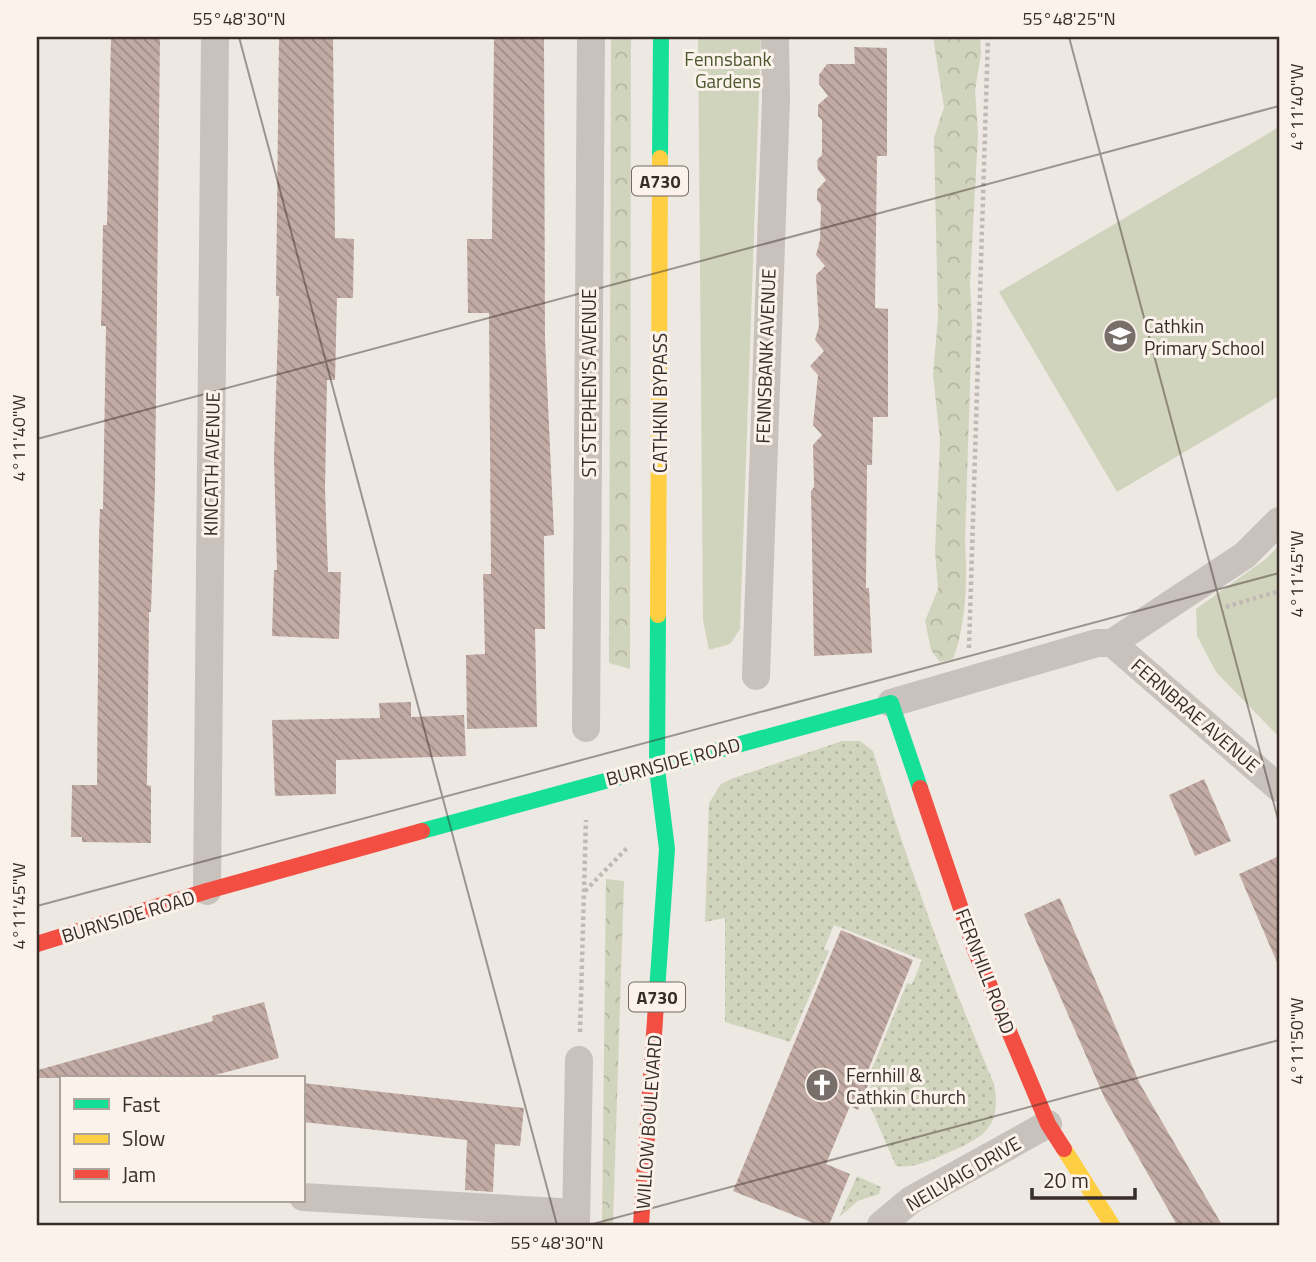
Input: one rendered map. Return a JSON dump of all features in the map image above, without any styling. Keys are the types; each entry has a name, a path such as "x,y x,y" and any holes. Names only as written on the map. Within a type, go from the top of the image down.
{"street":[{"name":"KINCATH AVENUE","path":"207,891 215,37"},
{"name":"ST STEPHEN'S AVENUE","path":"586,729 591,37"},
{"name":"CATHKIN BYPASS","path":"657,769 661,37"},
{"name":"FENNSBANK AVENUE","path":"756,676 776,99 775,37"},
{"name":"BURNSIDE ROAD","path":"37,944 207,891 584,785 657,769 1097,643 1112,643 1245,555 1279,522"},
{"name":"FERNBRAE AVENUE","path":"1112,643 1279,788"},
{"name":"FERNHILL ROAD","path":"891,703 976,953 1048,1124 1112,1225"},
{"name":"WILLOW BOULEVARD","path":"641,1225 667,849 657,769"},
{"path":"304,1197 576,1219 579,1060"},
{"name":"NEILVAIG DRIVE","path":"881,1225 911,1199 1048,1124"}],"path":[{"path":"969,659 988,37"},
{"path":"579,1060 587,825 584,785"},
{"path":"585,891 632,843 667,849"}],"green space":[{"path":"611,37 631,37 630,669 609,663"},
{"name":"Fennsbank Gardens","path":"698,37 761,37 740,629 730,644 709,650 703,620"},
{"path":"933,37 980,37 981,54 975,90 978,134 970,284 972,324 965,601 953,659 940,662 931,650 925,621 938,589 935,551 940,440 933,375 938,317 934,138 944,107"},
{"path":"1279,127 1279,396 1117,492 999,292"},
{"path":"1279,545 1279,737 1216,672 1197,636 1196,609 1267,558"},
{"path":"842,741 860,741 873,751 929,919 994,1084 995,1112 986,1131 968,1144 914,1165 896,1166 866,1097 876,1074 871,1071 907,983 912,984 922,960 834,925 824,949 829,951 790,1042 725,1022 725,918 705,922 709,803 721,784"},
{"path":"606,879 624,881 613,1225 602,1225"},
{"path":"857,1176 881,1187 879,1194 858,1201 839,1217"}],"building":[{"path":"111,37 160,37 155,485 149,612 147,785 151,786 151,843 82,842 82,837 71,837 72,785 97,785 99,537 100,509 103,509 106,326 101,326 103,225 107,225"},
{"path":"279,37 333,37 335,238 354,239 353,298 337,298 335,380 327,380 325,488 328,572 341,572 339,639 272,636 274,570 277,570 274,458 279,296 276,296"},
{"path":"494,37 544,37 545,339 554,535 544,536 545,629 535,629 537,727 467,729 466,655 485,654 483,574 491,574 489,313 468,313 467,239 492,239"},
{"path":"854,47 887,48 887,156 877,156 875,308 888,309 888,417 873,417 872,465 867,465 866,588 869,588 872,653 814,656 811,491 814,487 813,445 822,435 813,425 818,375 810,366 824,351 815,340 819,326 816,275 825,266 816,255 820,240 821,205 817,200 817,190 826,180 818,170 817,160 822,155 822,120 818,116 818,105 828,96 819,84 819,75 827,64 855,64"},
{"path":"411,702 411,717 464,715 466,756 336,760 336,794 275,796 272,720 380,718 379,703"},
{"path":"1204,779 1231,841 1195,856 1169,795"},
{"path":"1279,856 1279,967 1239,874"},
{"path":"1060,898 1140,1084 1222,1225 1177,1225 1105,1099 1024,914"},
{"name":"Fernhill & Cathkin Church","path":"841,930 913,960 867,1073 872,1075 858,1110 850,1106 826,1164 850,1174 829,1225 818,1225 733,1191"},
{"path":"264,1002 279,1058 212,1076 39,1078 38,1070 213,1021 212,1016"},
{"path":"304,1083 524,1108 520,1146 495,1144 493,1192 465,1190 467,1140 304,1122"}],"traffic: fast":[{"path":"660,158 661,37"},
{"path":"656,1005 667,849 657,769 658,615"},
{"path":"422,831 891,703 920,788"}],"traffic: slow":[{"path":"658,615 660,158"},
{"path":"1064,1149 1112,1225"}],"traffic: jam":[{"path":"920,788 976,953 1048,1124 1064,1149"},
{"path":"37,944 207,891 422,831"},
{"path":"641,1225 656,1005"}],"place":[{"name":"Cathkin Primary School","path":"1120,336"},
{"name":"Fernhill & Cathkin Church","path":"822,1085"}]}
